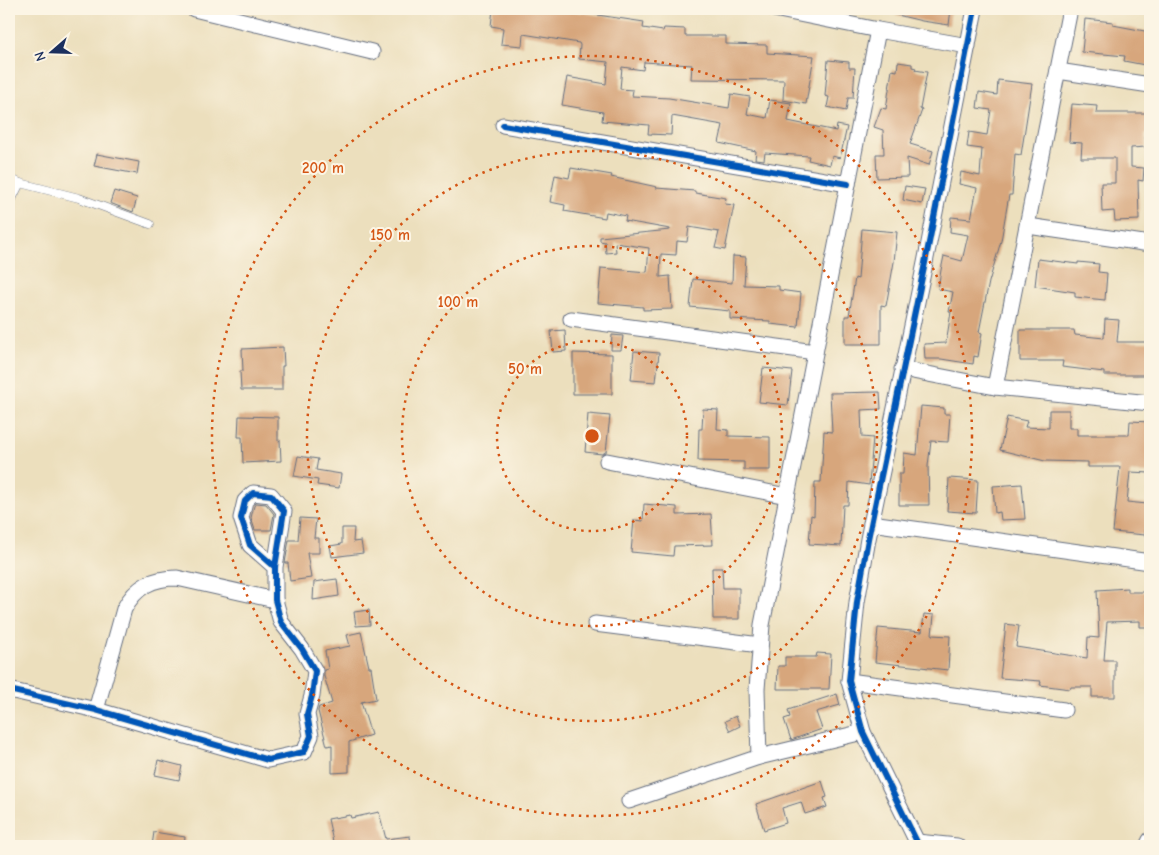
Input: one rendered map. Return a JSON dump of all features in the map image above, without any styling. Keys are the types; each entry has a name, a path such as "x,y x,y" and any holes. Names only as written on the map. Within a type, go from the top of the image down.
{"street":[{"path":"194,9 372,52"},
{"path":"774,9 968,46"},
{"path":"957,846 918,844 863,732 849,681 857,602 871,523 975,9"},
{"path":"995,386 1070,9"},
{"path":"759,757 757,689 762,625 878,30"},
{"path":"1058,71 1150,85"},
{"path":"503,126 848,184"},
{"path":"1028,226 1150,244"},
{"path":"571,319 815,352"},
{"path":"902,369 995,386 1150,403"},
{"path":"607,461 787,496"},
{"path":"871,523 1150,562"},
{"path":"9,690 96,710 268,760 304,752 312,736 307,714 312,696 315,671 302,649 281,622 275,600 275,567"},
{"path":"96,710 124,608 128,600 152,580 177,578 275,600"},
{"path":"595,624 760,645"},
{"path":"849,681 1064,710"},
{"path":"629,801 759,757 863,732"},
{"path":"1147,846 1150,840"}],"lane":[{"path":"9,178 20,183 78,198 150,224"},
{"path":"9,205 20,183"}],"building":[{"path":"493,9 571,9 571,11 644,22 643,28 663,31 664,28 685,29 685,36 726,36 726,44 767,45 767,53 814,56 806,104 783,100 784,80 691,79 692,65 644,62 643,70 622,67 620,89 633,90 632,96 669,98 729,108 731,94 750,97 747,114 767,118 770,100 791,103 788,121 836,131 837,125 847,127 840,158 832,156 830,165 808,160 809,156 765,153 764,160 755,159 756,151 719,143 723,125 672,116 671,135 648,134 649,125 602,121 603,112 562,105 567,77 606,84 608,62 579,59 579,43 523,34 522,46 501,44 503,28 491,26"},
{"path":"889,9 951,9 949,25 889,13"},
{"path":"1085,19 1113,22 1113,25 1150,32 1150,66 1124,61 1125,56 1082,52"},
{"path":"828,60 849,62 849,68 855,68 853,98 848,98 846,111 827,107 829,97 825,96"},
{"path":"898,62 912,64 912,67 916,68 915,70 927,72 920,109 922,110 910,144 933,151 929,165 907,158 908,177 877,178 876,154 884,154 883,130 874,127 881,108 886,109 892,70 897,71"},
{"path":"998,80 1032,84 1021,155 1015,154 1012,195 1009,195 1001,241 989,282 979,332 982,333 978,357 974,356 973,364 941,359 925,359 924,344 946,343 953,292 938,289 941,270 944,256 962,261 968,235 950,232 951,217 971,219 977,188 959,184 961,172 980,176 982,149 967,147 969,132 987,135 991,110 977,108 979,92 997,95"},
{"path":"1072,104 1097,106 1096,113 1150,113 1150,134 1145,134 1146,147 1131,148 1131,167 1144,168 1143,181 1138,180 1139,220 1115,221 1114,211 1102,212 1101,183 1115,183 1115,158 1081,158 1082,143 1069,142"},
{"path":"97,154 139,162 137,174 94,166"},
{"path":"571,168 612,175 611,177 656,188 695,191 695,193 726,198 725,204 734,205 725,250 715,248 719,232 689,227 687,242 677,241 676,255 661,254 660,277 670,276 672,309 643,310 643,307 598,303 601,268 647,272 649,248 615,243 616,252 606,253 605,242 600,241 600,237 670,229 625,221 626,216 606,212 605,218 564,211 565,205 550,202 555,175 569,178"},
{"path":"905,186 925,189 922,204 903,200"},
{"path":"114,191 137,198 133,212 110,203"},
{"path":"862,229 897,232 886,306 881,305 881,344 845,344 845,316 849,316 855,278 858,279"},
{"path":"733,256 746,257 744,285 779,286 779,290 801,293 798,327 770,324 770,321 730,319 730,311 690,307 693,279 732,283"},
{"path":"1038,259 1078,264 1078,262 1099,264 1098,272 1107,273 1105,300 1075,297 1075,292 1035,286"},
{"path":"1105,319 1119,320 1117,342 1150,342 1150,375 1104,375 1104,372 1062,367 1063,361 1020,361 1020,330 1074,330 1075,335 1104,338"},
{"path":"565,330 566,351 553,352 551,331"},
{"path":"612,335 623,336 621,350 611,350"},
{"path":"283,347 282,390 241,390 240,371 243,371 242,349"},
{"path":"634,351 659,353 656,382 631,380"},
{"path":"573,353 612,354 612,394 573,394"},
{"path":"763,368 792,371 788,405 759,402"},
{"path":"880,392 881,409 861,410 862,437 873,438 869,485 849,482 848,505 843,505 841,546 809,544 811,515 814,516 815,482 821,482 824,431 832,432 830,393"},
{"path":"921,406 944,408 944,414 950,414 948,442 931,441 928,466 929,505 899,505 899,474 903,474 904,453 917,455"},
{"path":"703,409 718,410 717,429 728,430 728,436 770,437 770,470 744,470 744,462 698,461 699,429 702,429"},
{"path":"1049,410 1069,410 1069,428 1077,428 1077,435 1129,435 1130,421 1150,422 1150,473 1130,472 1127,502 1147,504 1145,535 1113,532 1120,467 1088,467 1088,462 1045,461 1000,450 1007,417 1027,421 1025,427 1049,428"},
{"path":"588,414 610,416 606,452 602,454 585,452"},
{"path":"239,416 278,417 278,441 280,440 281,461 243,463 242,437 238,437"},
{"path":"298,456 318,459 316,470 341,474 339,488 317,485 318,480 294,476"},
{"path":"949,478 978,480 976,513 947,511"},
{"path":"1022,484 1025,519 1001,520 1000,512 995,513 993,486"},
{"path":"256,503 266,504 274,514 271,530 255,530 251,518"},
{"path":"644,504 677,507 677,515 711,514 713,545 674,546 673,556 631,552 634,520 643,521"},
{"path":"300,518 316,519 314,538 319,538 319,553 307,553 311,578 290,581 288,563 285,563 289,540 298,540"},
{"path":"342,528 354,528 353,542 361,541 363,553 332,557 330,546 342,544"},
{"path":"712,568 722,568 723,588 739,588 739,619 713,619"},
{"path":"337,579 339,596 313,600 314,582"},
{"path":"1128,588 1128,592 1150,592 1150,627 1140,627 1140,621 1107,622 1104,660 1115,660 1115,697 1092,697 1092,687 1071,687 1070,689 1040,685 1041,681 1000,678 1006,624 1019,626 1016,647 1087,658 1088,637 1099,638 1097,590"},
{"path":"369,610 370,625 356,626 354,612"},
{"path":"924,614 934,615 932,635 950,636 948,670 875,662 878,628 922,632"},
{"path":"361,632 369,667 371,667 376,699 361,702 371,735 349,742 349,772 332,773 332,745 327,746 318,711 319,707 332,703 324,676 324,670 328,669 325,651 350,646 347,635"},
{"path":"817,653 831,654 829,689 777,689 778,666 785,666 785,657 816,657"},
{"path":"837,694 840,705 816,712 822,729 791,740 784,719 790,717 788,710"},
{"path":"736,716 740,726 730,731 725,721"},
{"path":"158,760 182,766 179,780 155,775"},
{"path":"822,781 827,797 824,798 827,807 805,814 801,802 782,808 786,823 764,830 756,804"},
{"path":"379,812 386,839 410,836 411,846 334,846 328,819 350,815 351,818"},
{"path":"154,832 185,837 184,846 152,846"}],"cycle path":[{"path":"919,846 863,732 849,681 857,602 868,539 975,9"},
{"path":"503,125 848,184"},
{"path":"9,690 96,710 268,760 304,752 311,736 307,714 312,696 315,671 302,649 281,622 275,600 275,567 284,511 271,495 253,493 245,501 241,518 250,545 275,567"}]}
